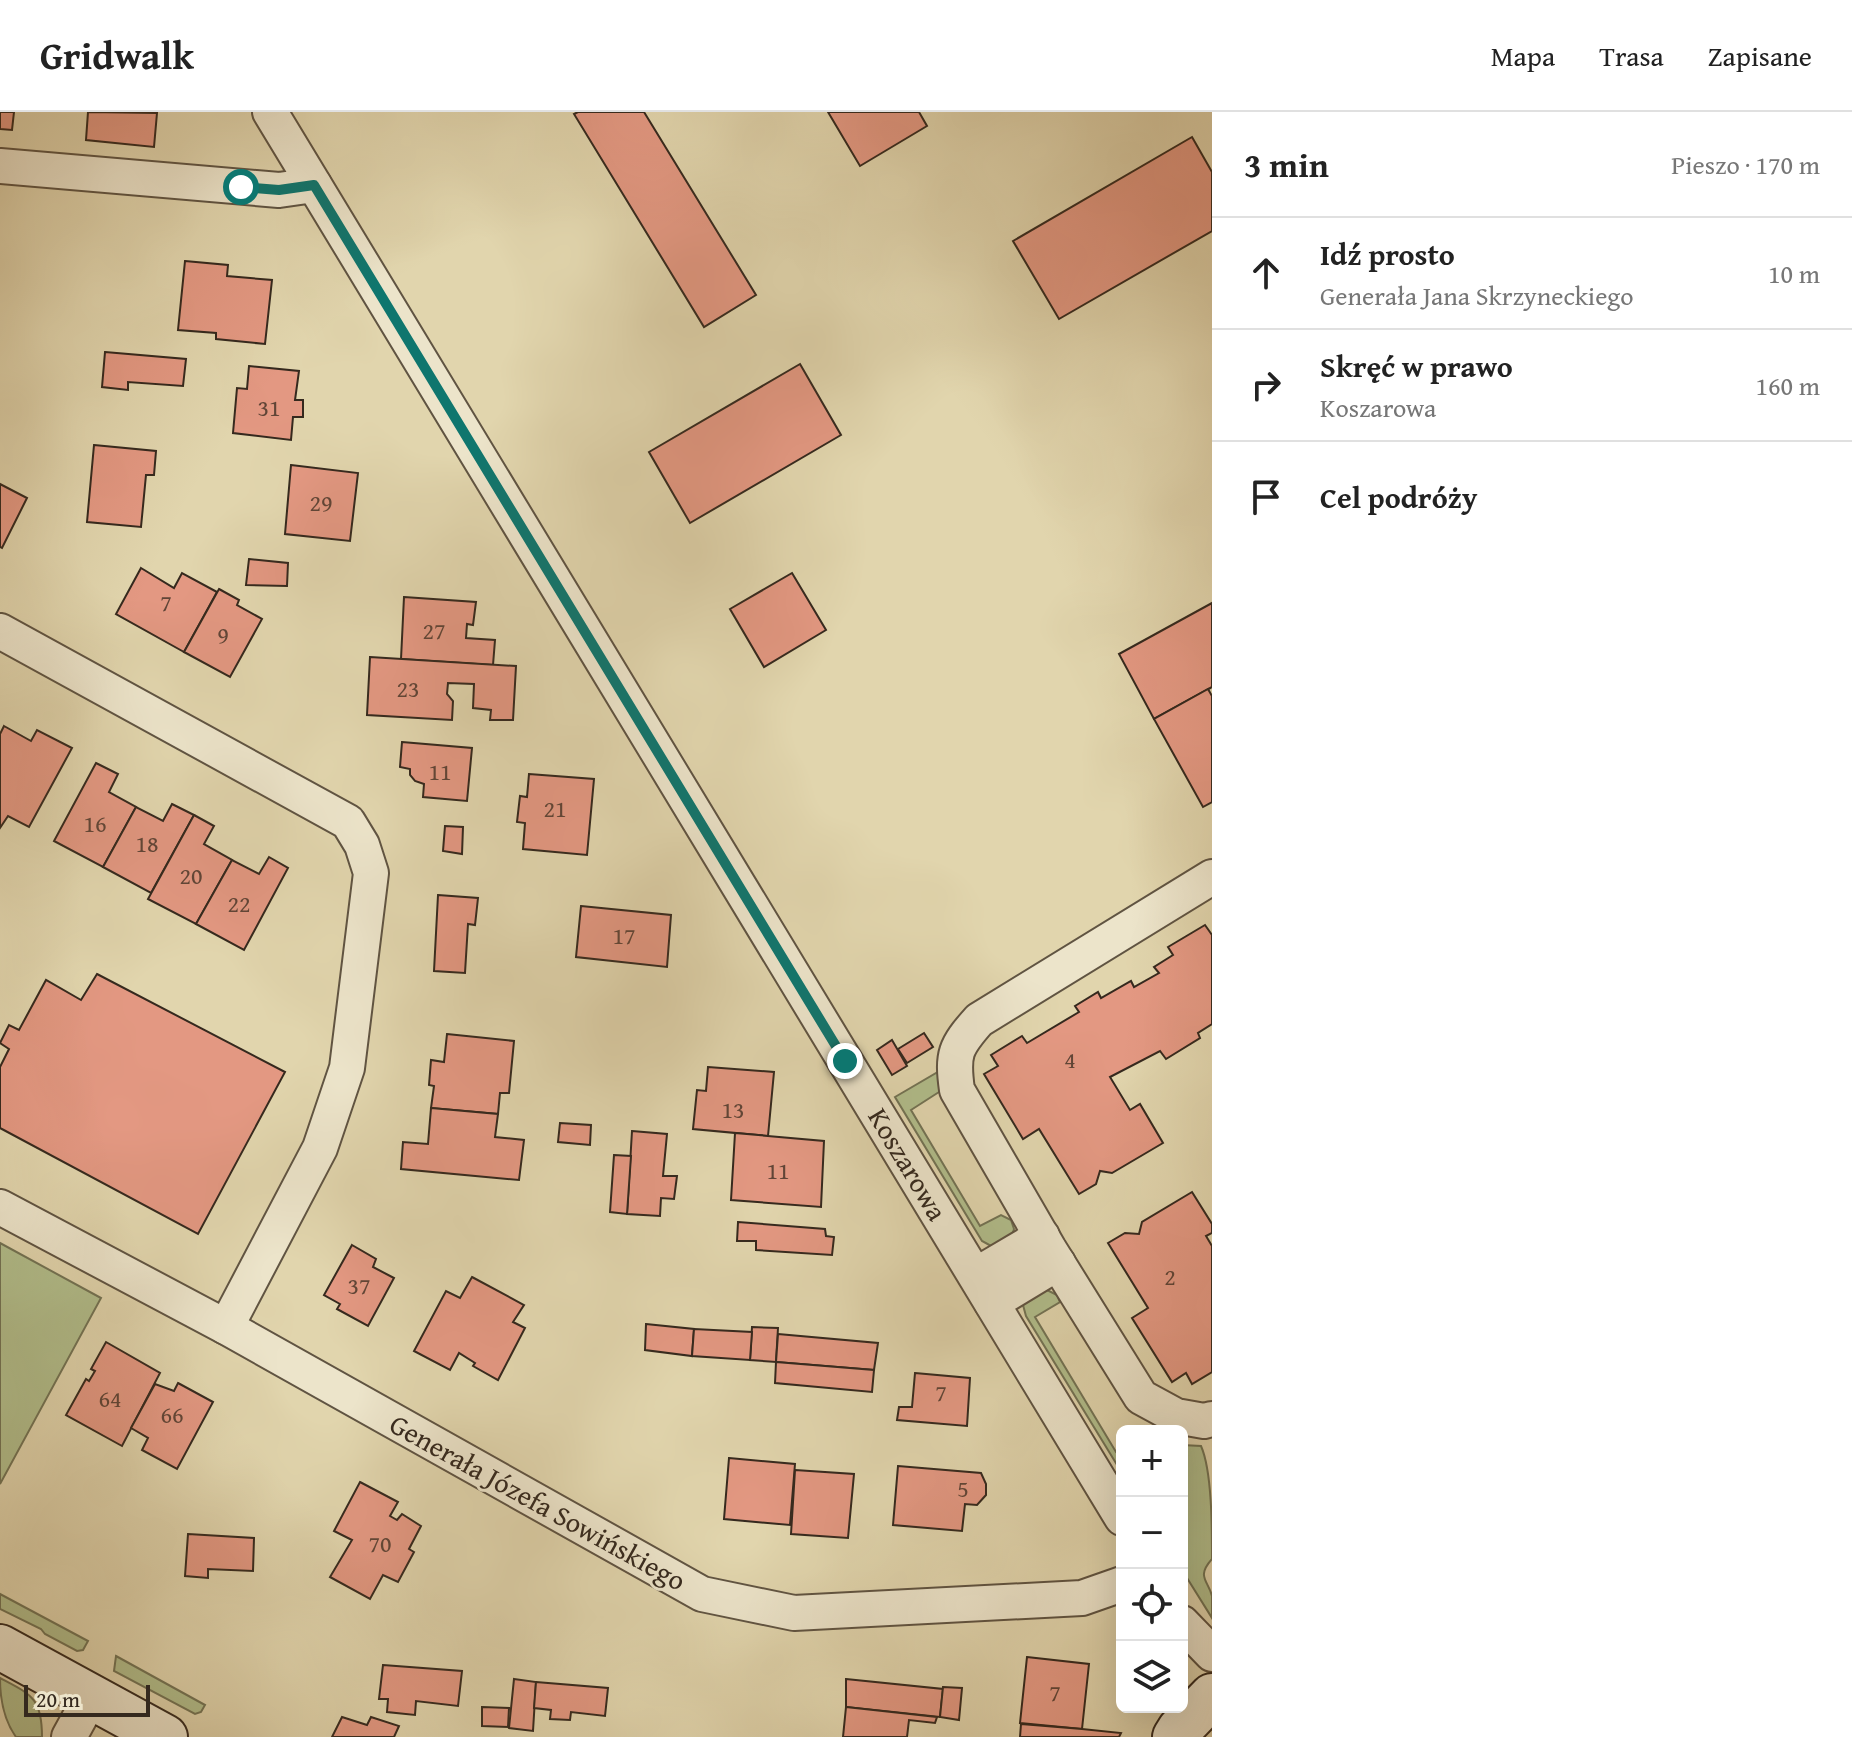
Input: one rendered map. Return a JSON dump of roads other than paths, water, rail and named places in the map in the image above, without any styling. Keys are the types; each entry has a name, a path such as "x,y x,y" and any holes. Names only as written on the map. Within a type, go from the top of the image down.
{"main road":[{"path":"0,1647 165,1737"},
{"path":"1175,1737 1212,1696"}],"street":[{"name":"Koszarowa","path":"270,112 1116,1508"},
{"path":"0,166 279,190 314,185"},
{"path":"0,631 348,822 367,859 371,873 347,1068 320,1148 226,1327"},
{"path":"1212,877 979,1020 959,1043 954,1068 957,1090 1050,1250 1141,1397 1176,1416 1204,1421 1212,1419"},
{"name":"Generała Józefa Sowińskiego","path":"0,1207 226,1327 702,1594 794,1613 1082,1598 1116,1586"},
{"path":"984,1289 1050,1250"},
{"path":"1188,1629 1212,1654"},
{"path":"69,1737 91,1697"}]}
